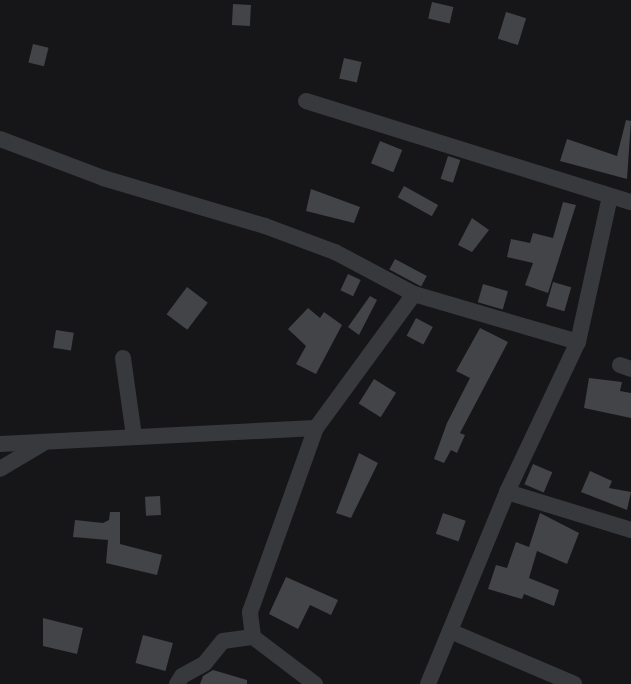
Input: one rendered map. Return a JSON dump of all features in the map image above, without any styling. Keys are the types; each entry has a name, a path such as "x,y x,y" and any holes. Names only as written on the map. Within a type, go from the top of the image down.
{"street":[{"path":"306,101 631,202"},
{"path":"0,140 103,178 275,229 335,252 414,294 578,342"},
{"path":"428,684 507,492 578,342 610,196"},
{"path":"315,684 253,637 249,612 316,428 414,294"},
{"path":"123,358 134,436"},
{"path":"0,444 42,444 134,436 316,428"},
{"path":"0,469 42,444"},
{"path":"507,492 631,530"},
{"path":"450,631 574,684"},
{"path":"177,684 182,676 205,663 223,641 253,637"}],"building":[{"path":"432,2 453,7 450,24 428,19"},
{"path":"233,4 251,5 250,26 232,25"},
{"path":"506,12 526,18 518,45 498,39"},
{"path":"33,44 49,48 44,66 28,62"},
{"path":"344,58 362,62 357,83 339,78"},
{"path":"626,120 631,121 627,179 560,161 567,139 617,156"},
{"path":"380,141 402,150 393,172 371,163"},
{"path":"448,156 460,160 453,183 441,179"},
{"path":"404,186 438,205 432,216 398,197"},
{"path":"311,189 360,207 354,223 306,211"},
{"path":"563,202 576,205 548,293 525,285 533,263 507,257 511,239 530,243 533,233 553,238"},
{"path":"472,218 489,230 472,252 458,245"},
{"path":"395,259 427,276 421,286 389,270"},
{"path":"348,274 361,280 353,296 340,290"},
{"path":"553,282 571,287 564,311 546,306"},
{"path":"483,284 508,291 503,309 478,302"},
{"path":"187,287 208,303 187,330 167,314"},
{"path":"370,296 377,300 359,335 348,327"},
{"path":"308,308 320,318 324,312 342,325 316,374 296,364 306,346 288,329"},
{"path":"416,318 433,327 423,345 407,336"},
{"path":"480,328 508,342 460,433 465,435 457,453 451,450 444,463 434,459 447,423 470,378 456,371"},
{"path":"56,330 74,333 71,351 53,348"},
{"path":"589,378 622,382 620,391 631,393 631,418 584,408"},
{"path":"374,379 396,393 381,417 359,404"},
{"path":"359,453 378,463 351,518 336,513"},
{"path":"533,464 552,472 544,492 524,484"},
{"path":"590,471 612,481 609,488 631,492 627,510 581,492"},
{"path":"160,496 161,515 146,516 145,497"},
{"path":"110,512 120,512 120,544 162,555 157,575 106,563 108,540 73,537 75,520 103,523 109,520"},
{"path":"443,513 466,521 459,542 436,534"},
{"path":"540,513 579,533 567,564 537,551 529,578 559,590 554,606 524,594 522,599 488,589 496,565 507,568 516,542 529,547"},
{"path":"286,577 338,600 331,615 310,605 298,629 269,614"},
{"path":"43,618 83,628 77,654 43,646"},
{"path":"143,635 173,643 165,671 135,663"},
{"path":"213,670 247,680 247,684 200,684 203,676"}]}
